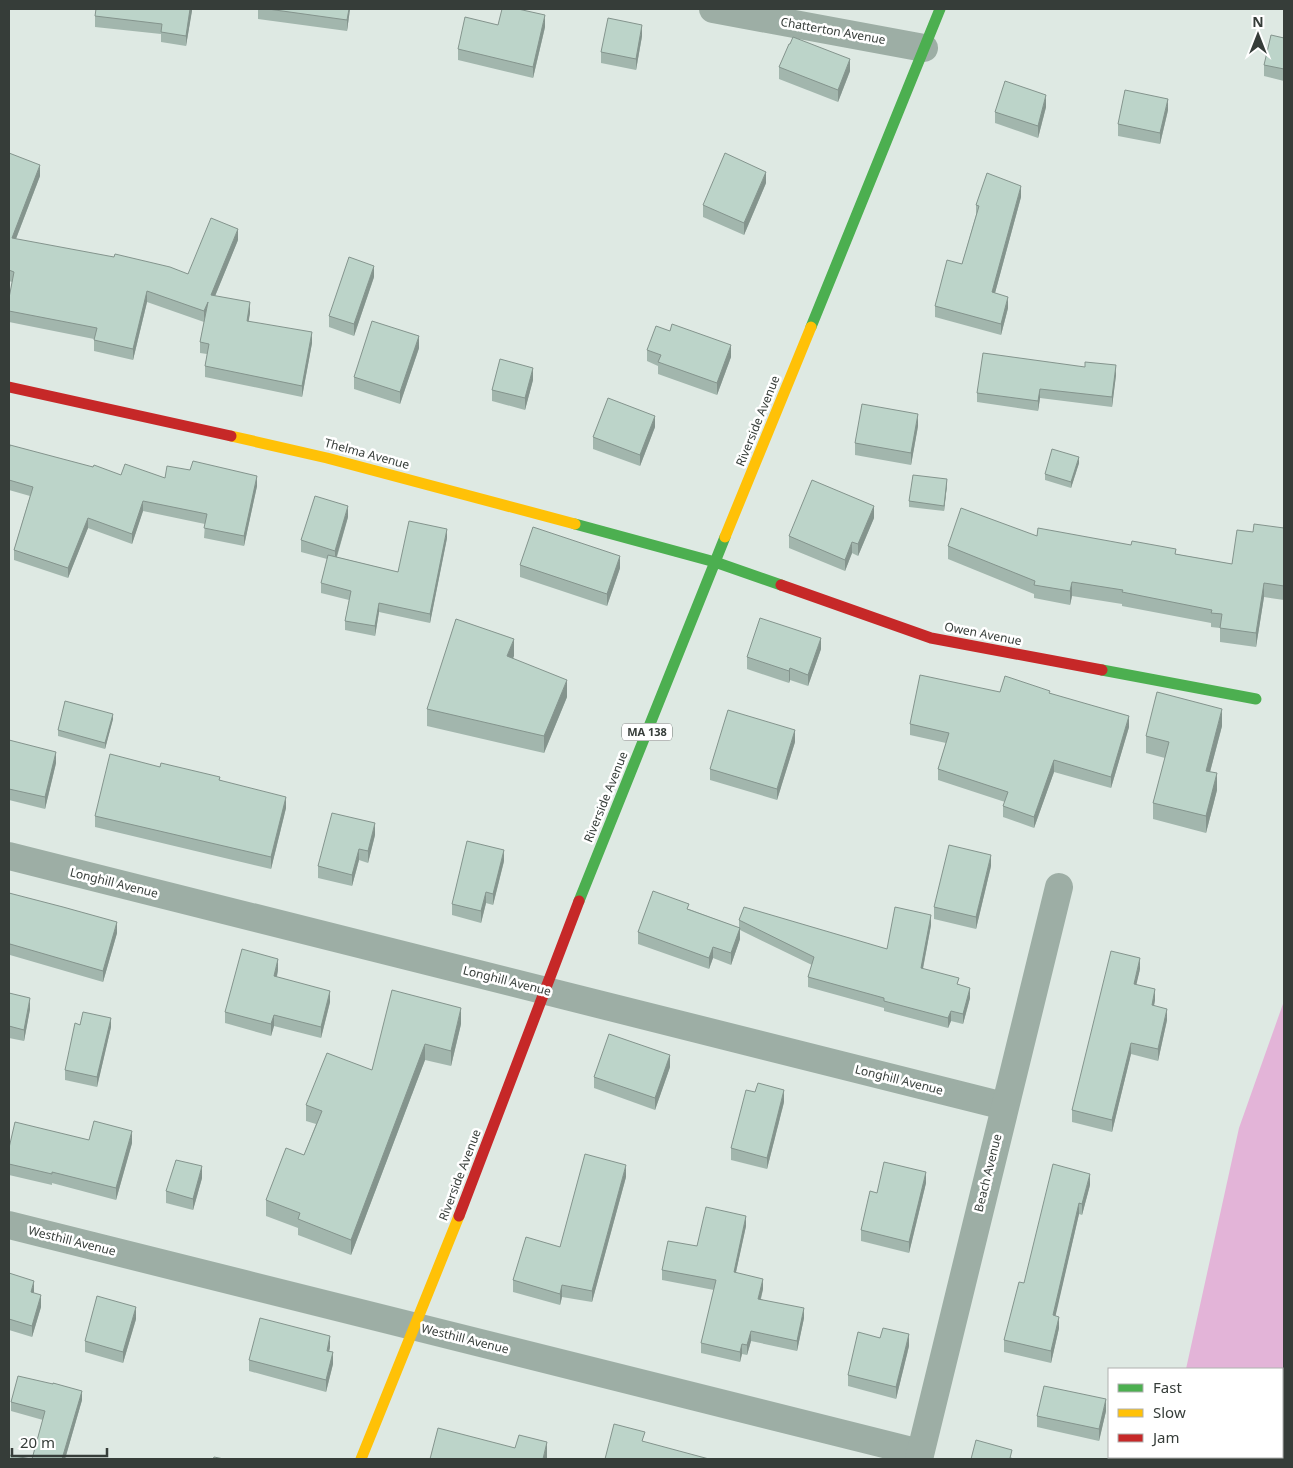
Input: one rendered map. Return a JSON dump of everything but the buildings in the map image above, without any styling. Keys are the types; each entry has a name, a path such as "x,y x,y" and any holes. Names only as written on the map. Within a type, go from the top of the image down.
{"main road":[{"name":"Riverside Avenue","path":"362,1459 715,562 940,9"},
{"name":"Thelma Avenue","path":"9,387 327,458 715,562"},
{"name":"Owen Avenue","path":"715,562 932,638 1256,699"}],"street":[{"name":"Chatterton Avenue","path":"713,9 924,48"},
{"name":"Longhill Avenue","path":"9,856 1004,1106"},
{"name":"Beach Avenue","path":"920,1456 1059,887"},
{"name":"Westhill Avenue","path":"9,1225 415,1326 920,1456"}],"shaded area":[{"path":"1284,1001 1284,1459 1166,1459 1283,1458 1283,1368 1186,1368 1239,1128"}],"traffic: fast":[{"path":"811,327 940,9"},
{"path":"575,524 715,562 781,585"},
{"path":"579,901 725,537"},
{"path":"1102,670 1256,699"}],"traffic: slow":[{"path":"725,537 811,327"},
{"path":"231,436 327,458 575,524"},
{"path":"361,1459 459,1216"}],"traffic: jam":[{"path":"9,387 231,436"},
{"path":"781,585 931,638 1102,670"},
{"path":"459,1216 579,901"}]}
